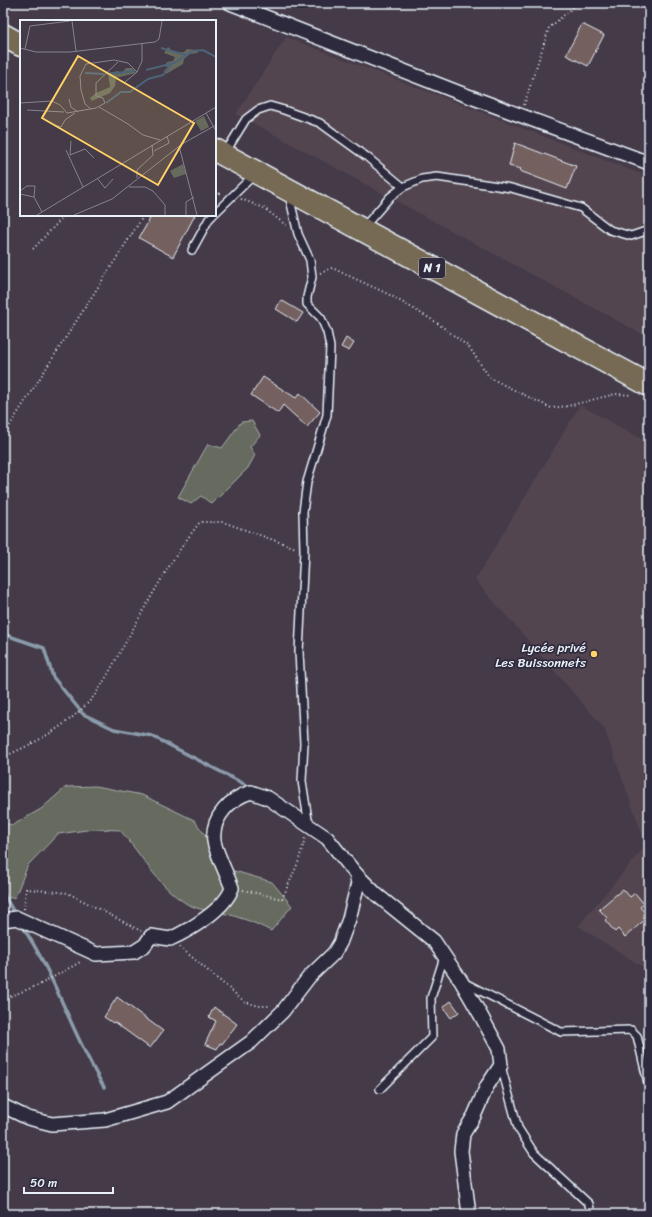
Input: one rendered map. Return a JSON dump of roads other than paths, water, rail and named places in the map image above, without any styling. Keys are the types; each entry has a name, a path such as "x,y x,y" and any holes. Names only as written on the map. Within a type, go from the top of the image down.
{"highway":[{"path":"3,35 20,44"},
{"name":"N 1","path":"220,153 361,229 642,390"}],"street":[{"path":"230,3 247,6 520,116 649,163"},
{"path":"3,920 17,918 23,920 96,954 134,952 145,945 151,936 170,939 192,927 224,903 229,896 232,888 214,841 220,815 231,802 251,792 268,798 327,838 356,874 377,895 434,941 461,981 499,1049 501,1065 487,1086 474,1116 463,1134 461,1151 469,1214"},
{"path":"3,1106 28,1118 52,1124 105,1120 167,1102 251,1042 284,1011 309,977 334,953 340,944 349,919 358,882 356,874"}],"lane":[{"path":"220,153 246,119 258,110 270,106 320,123 367,157 403,187"},
{"path":"216,212 256,173"},
{"path":"361,229 390,197 403,187 422,179 436,177 511,188 581,208 610,230 631,236 649,230"},
{"path":"288,190 298,234 310,260 312,277 307,297 307,304 320,318 327,332 330,347 328,415 308,482 303,512 304,551 299,652 304,743 302,781 309,826"},
{"path":"192,250 212,216"},
{"path":"380,1089 432,1037 430,998 444,957"},
{"path":"461,981 561,1032 631,1030 637,1036 648,1083"},
{"path":"501,1065 518,1128 534,1153 589,1204 591,1214"}],"waterway":[{"path":"3,634 44,648 53,677 83,714 114,729 152,736 246,785"},
{"path":"3,893 16,916"},
{"path":"22,926 45,965 82,1047 104,1087"}],"place":[{"name":"Lycée privé Les Buissonnets","path":"594,654"}]}
